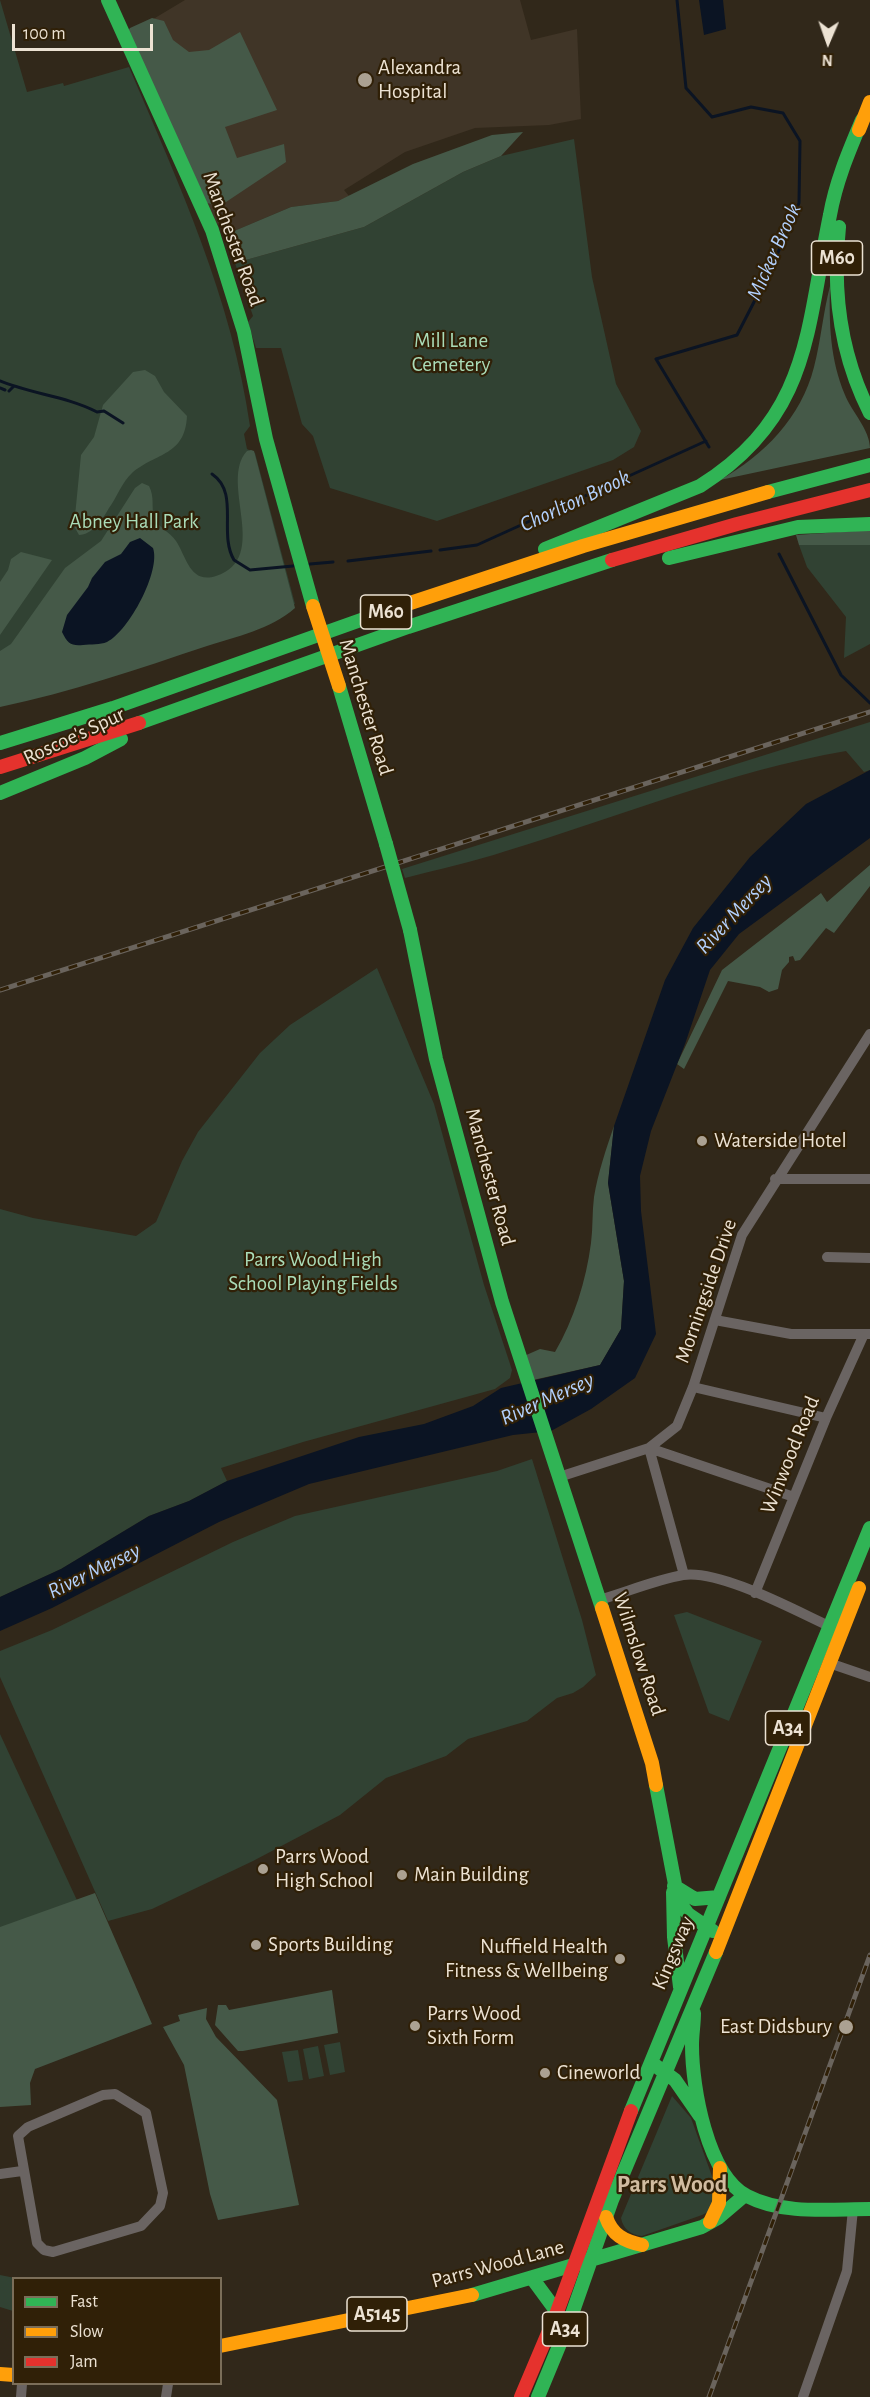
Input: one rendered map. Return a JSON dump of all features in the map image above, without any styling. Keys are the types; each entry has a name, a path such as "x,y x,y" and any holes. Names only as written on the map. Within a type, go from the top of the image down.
{"main road":[{"name":"Manchester Road","path":"108,0 212,230 244,332 266,439 313,606 386,844 410,930 442,1081 546,1440"},
{"name":"M60","path":"511,569 569,536 639,512 687,492 735,461 771,425 797,379 809,342 835,191 845,157 870,102"},
{"name":"M60","path":"862,120 838,232 837,276 840,337 851,374 870,413"},
{"name":"M60","path":"0,743 83,720 298,642 511,569 691,512 870,465"},
{"name":"M60","path":"0,767 165,715 343,650 520,590 784,510 870,490"},
{"name":"M60","path":"520,590 592,578 798,527 870,524"},
{"name":"Roscoe's Spur","path":"0,793 85,758 165,715"},
{"name":"Roscoe's Spur","path":"0,734 83,720"},
{"name":"Wilmslow Road","path":"546,1440 652,1763 666,1826 674,1886 674,1937 680,1988"},
{"name":"Kingsway","path":"521,2397 557,2312 572,2266 650,2062 870,1528"},
{"name":"Kingsway","path":"538,2397 606,2217 723,1936 870,1562"},
{"name":"Wilmslow Road","path":"674,1886 678,1900 688,1914 706,1928 723,1936"},
{"path":"674,1886 694,1900 706,1901 719,1897"},
{"path":"694,2004 693,2064 706,2124 720,2168 719,2203 710,2223"},
{"path":"650,2062 666,2072 706,2124"},
{"path":"720,2168 744,2195 789,2206 870,2209"},
{"name":"Parrs Wood Lane","path":"222,2346 466,2297 591,2261 710,2223 744,2195"},
{"path":"606,2217 616,2236 627,2243 643,2245"},
{"path":"532,2278 557,2312"}],"street":[{"name":"Morningside Drive","path":"559,1477 649,1448 677,1426 716,1320 742,1235 775,1179 870,1034"},
{"path":"775,1179 870,1179"},
{"path":"827,1257 870,1258"},
{"path":"716,1320 791,1334 867,1334"},
{"name":"Winwood Road","path":"755,1593 826,1418 867,1334"},
{"path":"693,1387 826,1418"},
{"path":"649,1448 794,1497"},
{"path":"649,1448 684,1575"},
{"path":"599,1600 684,1575 709,1576 755,1593 829,1626"},
{"path":"856,1594 870,1599"},
{"path":"829,1663 870,1677"},
{"path":"103,2094 115,2094 146,2114 163,2193 160,2206 141,2226 48,2252 37,2243 22,2171 17,2140 20,2132 103,2094"},
{"path":"0,2174 22,2171"},
{"path":"803,2397 847,2271 853,2209"}],"shaded area":[{"name":"Alexandra Hospital","path":"185,0 520,0 531,40 577,29 581,119 549,125 475,128 405,152 344,190 349,196 338,201 291,207 227,234 209,215 130,33"}],"green space":[{"name":"Abney Hall Park","path":"0,0 27,92 63,83 64,86 129,67 185,199 217,287 242,379 250,426 244,434 247,449 255,453 295,604 139,664 0,704"},
{"path":"152,18 164,21 173,40 189,52 209,50 240,32 277,110 225,127 237,158 284,144 286,162 220,206 207,203 128,31"},
{"path":"523,132 501,156 463,172 364,227 235,263 227,234 291,207 338,201 413,164 492,135"},
{"name":"Mill Lane Cemetery","path":"574,139 592,277 616,384 641,431 634,447 613,460 437,521 330,488 313,436 302,424 281,348 256,348 248,322 253,316 235,263 364,227 463,172 501,156"},
{"path":"830,286 830,328 836,368 845,395 867,435 870,448 720,480 766,447 790,419 800,403 814,367"},
{"path":"145,370 155,376 164,392 187,416 181,439 168,452 132,473 100,521 93,529 79,535 74,526 81,455 94,437 103,405 133,372"},
{"path":"247,451 254,451 295,608 275,622 241,635 79,687 0,707 0,651 11,644 65,568 101,541 135,488 142,483 149,486 151,490 156,521 176,541 195,573 207,577 216,576 232,567 240,553 243,537 238,481 240,465"},
{"path":"870,530 870,545 799,545 796,535"},
{"path":"821,543 870,545 870,644 844,658 846,617 807,567 799,545"},
{"path":"21,552 52,560 0,635 0,582 8,570 11,559"},
{"path":"870,722 870,770 864,772 846,751 802,760 717,782 481,859 405,878 402,869"},
{"path":"870,865 870,886 834,933 826,928 800,960 795,961 793,956 789,957 789,962 782,970 778,989 769,992 760,987 728,981 684,1069 677,1064 722,970 821,893 827,902"},
{"name":"Parrs Wood High School Playing Fields","path":"377,968 434,1104 484,1285 512,1370 510,1378 495,1389 303,1442 221,1468 227,1481 189,1501 149,1516 61,1569 0,1597 0,1209 33,1218 136,1236 156,1222 182,1161 198,1132 260,1053 290,1025"},
{"path":"614,1126 608,1183 624,1281 621,1329 600,1365 533,1380 524,1356 540,1349 555,1352 578,1299 589,1257 596,1188"},
{"path":"532,1459 582,1620 596,1675 583,1687 557,1698 527,1721 468,1739 446,1756 386,1778 340,1815 253,1861 152,1909 108,1921 0,1677 0,1651 52,1630 233,1542 295,1516 497,1471"},
{"path":"687,1612 762,1641 729,1721 709,1713 674,1615"},
{"path":"0,1734 81,1909 0,1937"},
{"path":"95,1893 152,2024 35,2069 30,2083 31,2105 0,2107 0,1927"},
{"path":"332,1990 338,2033 238,2051 215,2025 218,2005 226,2005 229,2010"},
{"path":"207,2008 206,2019 216,2037 277,2100 299,2205 218,2220 210,2194 184,2065 163,2027 180,2021 178,2015"},
{"path":"340,2042 345,2072 330,2075 324,2045"},
{"path":"318,2046 324,2076 309,2079 303,2049"},
{"path":"298,2050 303,2080 288,2082 282,2052"},
{"path":"672,2096 691,2118 717,2190 708,2212 642,2236 631,2233 621,2218"},
{"path":"0,2275 12,2277 12,2311 0,2307"}],"water":[{"path":"699,0 723,0 726,29 704,35"},
{"path":"140,538 153,548 152,571 141,600 125,626 107,642 79,645 70,643 62,632 67,615 105,562 121,554 130,542"},
{"name":"River Mersey","path":"870,770 870,838 739,934 710,970 685,1044 651,1131 640,1176 641,1211 656,1334 635,1378 591,1409 551,1431 513,1435 309,1484 219,1522 52,1608 0,1631 0,1597 61,1569 149,1516 189,1501 227,1481 359,1437 424,1424 473,1406 501,1388 600,1365 621,1329 624,1281 608,1183 614,1126 665,980 693,928 750,857 806,804"}],"waterway":[{"name":"Micker Brook","path":"677,0 686,88 712,117 751,107 783,113 800,141 799,203 771,269 737,335 656,359 709,447"},
{"name":"Chorlton Brook","path":"0,381 73,402 97,412 104,411 123,423"},
{"name":"Chorlton Brook","path":"9,391 13,387"},
{"path":"0,388 5,390"},
{"name":"Chorlton Brook","path":"440,550 477,545 706,441"},
{"name":"Chorlton Brook","path":"212,474 220,482 225,492 228,538 234,560 250,570 293,566"},
{"name":"Chorlton Brook","path":"348,561 431,551"},
{"name":"Micker Brook","path":"779,554 841,675 870,703"},
{"name":"Chorlton Brook","path":"310,564 333,562"}],"railway":[{"path":"0,990 870,712"},
{"path":"709,2397 870,1955"}],"traffic: fast":[{"path":"108,0 212,230 244,332 266,439 313,606"},
{"path":"545,549 700,486 736,459 764,430 784,400 798,367 808,333 836,190 862,120"},
{"path":"839,227 837,276 841,323 852,368 870,413"},
{"path":"768,492 870,465"},
{"path":"669,558 798,527 870,524"},
{"path":"139,723 408,627 612,560"},
{"path":"0,743 113,708 389,610"},
{"path":"339,686 386,844"},
{"path":"0,793 85,758 121,739"},
{"path":"386,844 410,930"},
{"path":"410,930 436,1059 502,1302 602,1608"},
{"path":"631,2111 870,1528"},
{"path":"656,1785 678,1900 688,1914 713,1931"},
{"path":"674,1886 695,1899 719,1897"},
{"path":"673,1892 674,1937 680,1987"},
{"path":"538,2397 571,2317 612,2200 716,1952"},
{"path":"694,2013 693,2063 699,2106 712,2150 733,2185 747,2196 776,2206 807,2210 870,2209"},
{"path":"656,2066 675,2080 700,2116"},
{"path":"472,2295 702,2227 718,2218 745,2195"},
{"path":"532,2278 557,2312"}],"traffic: slow":[{"path":"859,130 870,102"},
{"path":"389,610 583,546 768,492"},
{"path":"313,606 339,686"},
{"path":"716,1952 859,1588"},
{"path":"602,1608 652,1763 656,1785"},
{"path":"710,2222 719,2203 720,2168"},
{"path":"606,2217 615,2233 642,2245"},
{"path":"222,2346 472,2295"},
{"path":"0,2374 12,2375"}],"traffic: jam":[{"path":"612,560 737,524 870,490"},
{"path":"0,767 139,723"},
{"path":"521,2397 557,2312 631,2111"}],"place":[{"name":"Alexandra Hospital","path":"365,80"},
{"name":"Waterside Hotel","path":"702,1141"},
{"name":"Parrs Wood High School","path":"263,1869"},
{"name":"Main Building","path":"402,1875"},
{"name":"Sports Building","path":"256,1945"},
{"name":"Nuffield Health Fitness & Wellbeing","path":"620,1959"},
{"name":"Parrs Wood Sixth Form","path":"415,2026"},
{"name":"East Didsbury","path":"846,2027"},
{"name":"Cineworld","path":"545,2073"}],"district":[{"name":"Parrs Wood","path":"672,2185"}]}
